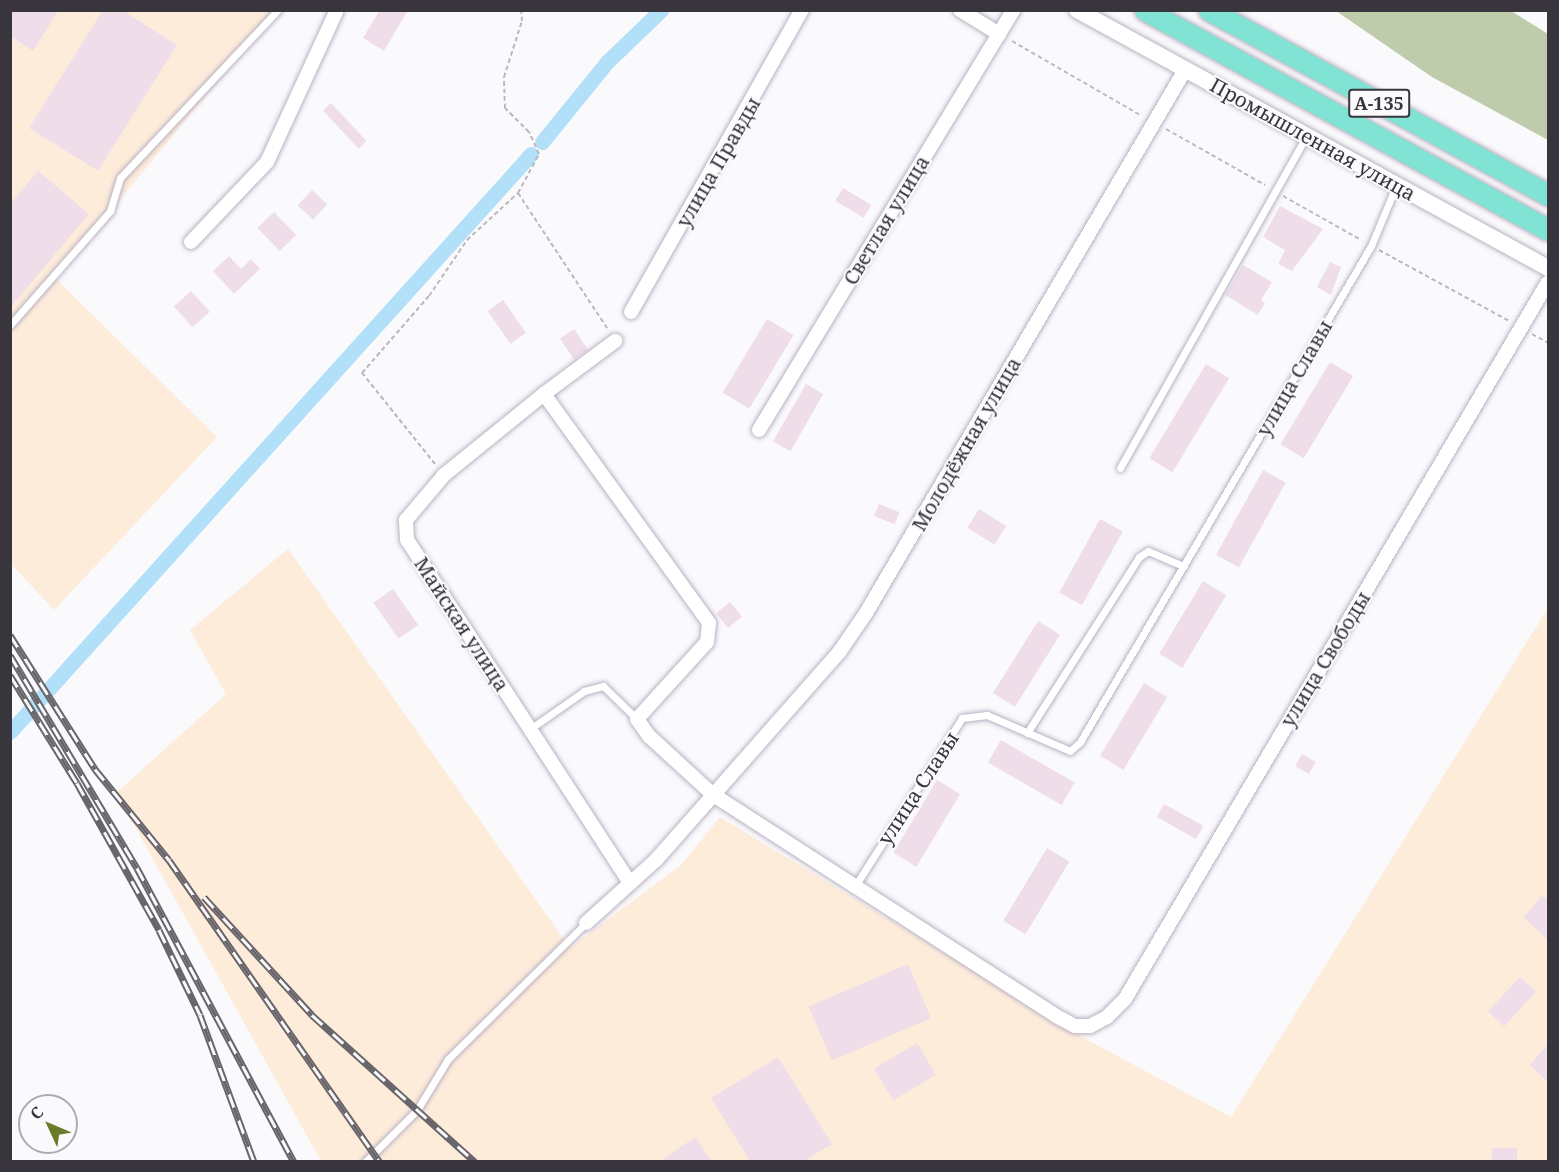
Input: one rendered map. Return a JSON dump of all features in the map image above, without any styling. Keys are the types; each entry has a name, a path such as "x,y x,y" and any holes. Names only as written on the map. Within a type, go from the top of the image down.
{"highway":[{"name":"А-135","path":"1145,10 1548,230"},
{"name":"А-135","path":"1209,10 1548,195"}],"street":[{"path":"191,242 267,162 337,10"},
{"name":"улица Правды","path":"631,312 802,10"},
{"path":"960,10 999,34"},
{"name":"Светлая улица","path":"759,430 1013,10"},
{"name":"Промышленная улица","path":"1077,10 1548,268"},
{"name":"Молодёжная улица","path":"586,923 656,860 712,794 810,688 866,613 1185,70"},
{"name":"улица Свободы","path":"855,886 1075,1026 1090,1026 1107,1017 1125,999 1548,282"},
{"name":"Майская улица","path":"615,341 544,394 444,475 406,520 407,540 630,883"},
{"path":"544,394 709,623 706,642 637,719 649,736 712,794 855,886"}],"lane":[{"path":"10,325 110,211 120,178 278,10"},
{"path":"1120,468 1306,136"},
{"name":"улица Славы","path":"855,886 962,718 987,715 1070,751 1080,742 1371,246 1396,185"},
{"path":"1027,733 1139,557 1148,551 1184,566"},
{"path":"530,729 584,691 603,686 637,719"},
{"path":"365,1161 417,1110 448,1059 586,923"}],"path":[{"path":"444,475 362,373 429,296 467,240 518,193 539,154 530,132 505,108 504,78 522,21 521,10"},
{"path":"518,193 615,341"}],"shaded area":[{"path":"11,11 276,11 55,278 217,437 54,610 11,564"},
{"path":"288,549 570,948 681,865 720,817 1091,1042 1231,1117 1548,608 1548,1161 321,1161 116,793 226,694 190,630"}],"green space":[{"path":"1336,11 1511,11 1548,34 1548,140 1432,77"}],"building":[{"path":"10,10 59,10 33,51 10,36"},
{"path":"103,10 122,10 177,45 98,171 29,128"},
{"path":"380,10 408,10 384,51 363,38"},
{"path":"331,103 366,141 358,149 323,111"},
{"path":"38,171 89,214 10,308 10,204"},
{"path":"843,188 871,205 864,218 835,201"},
{"path":"312,190 327,204 313,220 298,205"},
{"path":"1280,206 1323,229 1292,271 1278,264 1285,250 1263,237"},
{"path":"274,212 296,235 280,251 257,228"},
{"path":"229,256 241,269 251,259 260,269 234,294 213,271"},
{"path":"1330,262 1341,267 1331,295 1317,287"},
{"path":"1243,265 1272,282 1261,300 1265,303 1258,315 1225,295"},
{"path":"191,291 210,312 193,327 174,306"},
{"path":"503,300 526,333 510,344 487,311"},
{"path":"767,319 794,335 749,409 723,393"},
{"path":"574,329 588,350 574,359 560,339"},
{"path":"1330,362 1353,376 1304,458 1281,444"},
{"path":"1206,364 1229,378 1172,472 1149,458"},
{"path":"806,384 823,394 790,451 773,441"},
{"path":"1263,470 1286,483 1239,567 1216,555"},
{"path":"879,504 899,512 895,524 874,516"},
{"path":"979,509 1006,526 994,545 967,528"},
{"path":"1100,519 1123,532 1082,605 1059,592"},
{"path":"1203,581 1226,595 1182,668 1159,654"},
{"path":"393,589 418,625 399,639 373,603"},
{"path":"730,602 742,617 728,628 716,613"},
{"path":"1038,621 1060,635 1015,707 993,693"},
{"path":"1144,683 1167,697 1123,770 1100,756"},
{"path":"1001,740 1075,782 1062,805 988,763"},
{"path":"1302,754 1316,762 1309,774 1295,766"},
{"path":"937,780 960,794 916,867 893,853"},
{"path":"1164,804 1203,826 1196,839 1157,817"},
{"path":"1047,848 1069,861 1026,934 1003,921"},
{"path":"1542,896 1548,901 1548,940 1523,917"},
{"path":"908,964 931,1018 832,1061 809,1006"},
{"path":"1520,977 1536,992 1504,1026 1488,1011"},
{"path":"917,1043 936,1075 893,1100 874,1069"},
{"path":"1548,1044 1548,1082 1530,1065"},
{"path":"778,1057 832,1144 804,1161 750,1161 711,1098"},
{"path":"695,1137 712,1161 661,1161"},
{"path":"1492,1148 1517,1148 1517,1161 1492,1161"}],"waterway":[{"path":"542,142 607,62 661,10"},
{"path":"10,732 531,154"}],"railway":[{"path":"10,635 95,769 169,860 380,1162"},
{"path":"10,655 137,868 294,1162"},
{"path":"10,675 77,783 159,930 200,1015 254,1162"},
{"path":"204,897 312,1015 475,1162"}]}
